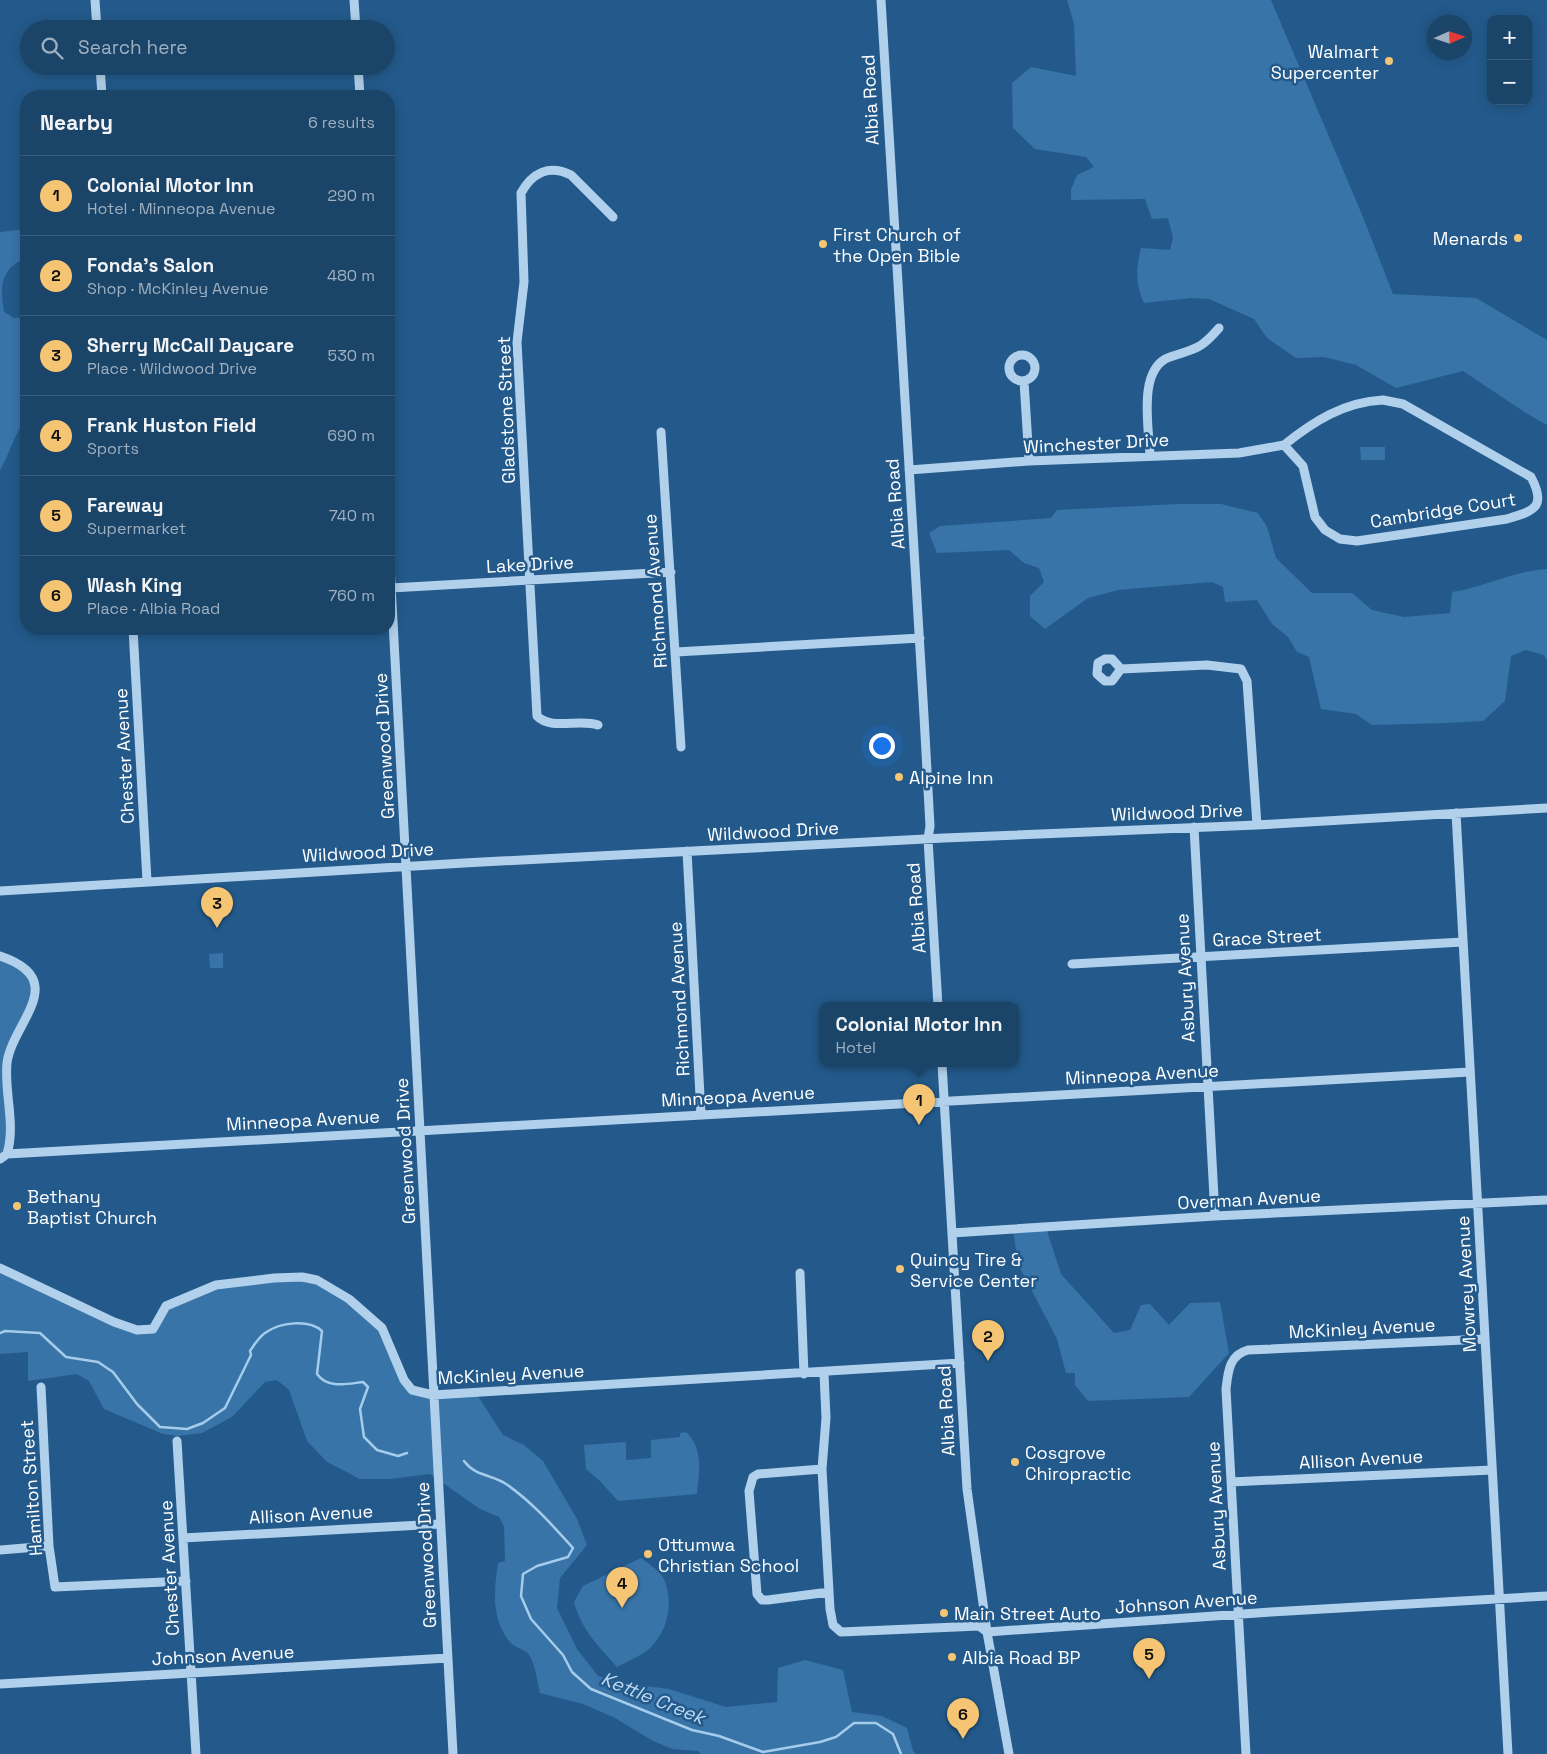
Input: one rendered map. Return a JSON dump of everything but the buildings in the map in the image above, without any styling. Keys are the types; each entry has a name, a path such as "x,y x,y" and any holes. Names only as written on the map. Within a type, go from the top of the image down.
{"street":[{"path":"95,0 96,20"},
{"path":"354,0 355,20"},
{"name":"Albia Road","path":"880,0 920,638 930,826 928,839 938,1002"},
{"path":"101,75 102,90"},
{"path":"359,75 360,90"},
{"name":"Gladstone Street","path":"598,725 587,721 547,724 537,716 517,342 524,282 521,193 528,180 538,173 551,169 563,171 571,175 613,217"},
{"path":"1150,456 1148,389 1151,373 1159,361 1189,352 1204,345 1219,328"},
{"path":"1024,381 1029,461"},
{"name":"Cambridge Court","path":"1383,400 1397,403 1416,412 1531,477 1539,489 1541,498 1538,507 1531,512 1508,519 1357,540 1340,539 1324,530 1315,517 1302,466 1284,445 1302,431 1341,407 1362,401 1383,400"},
{"name":"Richmond Avenue","path":"661,432 681,747"},
{"name":"Winchester Drive","path":"909,470 1029,461 1238,453 1284,445"},
{"name":"Lake Drive","path":"395,588 671,572"},
{"name":"Chester Avenue","path":"133,635 147,881"},
{"name":"Greenwood Drive","path":"394,635 453,1754"},
{"path":"676,652 920,638"},
{"path":"1121,669 1207,665 1241,669 1247,681 1257,825"},
{"name":"Wildwood Drive","path":"0,891 406,866 928,839 1257,825 1547,808"},
{"name":"Mowrey Avenue","path":"1456,813 1508,1754"},
{"name":"Asbury Avenue","path":"1194,827 1206,1087 1215,1216"},
{"name":"Richmond Avenue","path":"687,851 701,1115"},
{"name":"Grace Street","path":"1072,964 1463,942"},
{"path":"0,956 21,965 27,970 35,990 32,1008 16,1036 7,1062 11,1140 4,1157"},
{"name":"Albia Road","path":"942,1067 966,1489 987,1632 1009,1754"},
{"name":"Minneopa Avenue","path":"4,1157 420,1130 1470,1072"},
{"name":"Overman Avenue","path":"952,1233 1215,1216 1547,1200"},
{"name":"McKinley Avenue","path":"0,1268 114,1322 137,1330 153,1329 166,1306 216,1285 274,1278 302,1277 318,1280 349,1299 382,1328 404,1380 412,1390 433,1396 960,1363"},
{"path":"800,1273 804,1374"},
{"name":"McKinley Avenue","path":"1241,1352 1485,1339"},
{"name":"Asbury Avenue","path":"1241,1352 1232,1360 1226,1389 1246,1754"},
{"path":"822,1470 758,1474 753,1477 749,1486 757,1594 762,1600 829,1592 822,1470 826,1418 824,1373"},
{"name":"Hamilton Street","path":"41,1387 49,1546 55,1587 186,1581"},
{"name":"Chester Avenue","path":"177,1441 196,1754"},
{"name":"Allison Avenue","path":"1231,1482 1492,1470"},
{"name":"Allison Avenue","path":"183,1538 440,1524"},
{"path":"0,1550 49,1546"},
{"name":"Johnson Avenue","path":"829,1592 833,1625 840,1632 979,1626 987,1632 1547,1596"},
{"name":"Johnson Avenue","path":"0,1684 448,1658"}],"shaded area":[{"path":"1067,0 1271,0 1363,217 1393,294 1476,298 1547,340 1547,425 1463,371 1396,388 1356,365 1324,357 1296,358 1267,338 1254,319 1209,299 1191,298 1144,303 1137,276 1141,248 1170,250 1173,238 1168,218 1152,219 1145,199 1071,200 1071,190 1077,175 1094,167 1086,157 1035,149 1013,128 1012,83 1031,67 1076,76 1074,24"},
{"path":"20,230 20,261 11,267 7,273 2,286 2,294 4,312 14,318 20,318 20,427 0,470 0,232"},
{"path":"1360,447 1385,447 1385,460 1361,460"},
{"path":"1179,504 1221,504 1258,513 1267,527 1276,558 1312,593 1352,593 1372,610 1404,617 1450,613 1452,592 1534,570 1547,569 1547,661 1544,655 1526,650 1511,656 1505,701 1483,721 1372,725 1356,714 1321,709 1309,657 1297,652 1288,637 1272,624 1257,600 1225,602 1223,587 1212,582 1118,590 1088,598 1045,629 1030,616 1030,596 1044,582 1039,568 1024,563 1009,550 937,553 929,533 940,526 1051,518 1057,510"},
{"path":"223,953 223,968 210,968 209,954"},
{"path":"0,956 21,965 35,990 7,1062 11,1140 0,1159"},
{"path":"1046,1228 1061,1274 1114,1333 1130,1330 1141,1305 1150,1304 1169,1325 1190,1303 1220,1302 1229,1353 1189,1397 1088,1401 1075,1385 1075,1373 1066,1373 1057,1339 1018,1264 1013,1229"},
{"path":"0,1268 114,1322 153,1329 166,1306 216,1285 317,1280 382,1328 412,1390 476,1393 503,1435 524,1445 543,1461 577,1519 587,1545 560,1578 557,1608 577,1649 598,1676 623,1683 669,1689 726,1707 777,1702 778,1668 805,1660 843,1670 852,1712 882,1716 907,1728 913,1751 916,1754 701,1754 698,1751 672,1749 653,1741 615,1718 583,1704 540,1693 530,1656 509,1641 499,1623 495,1593 498,1563 505,1561 504,1526 499,1517 480,1509 430,1474 390,1479 360,1479 327,1462 307,1441 289,1390 277,1380 265,1382 232,1417 202,1433 178,1436 163,1434 104,1409 89,1381 77,1374 28,1381 28,1352 0,1354"},
{"path":"686,1432 696,1446 698,1453 697,1494 618,1501 586,1469 584,1445 626,1442 626,1460 651,1458 651,1440 680,1437 680,1433"},
{"path":"641,1558 657,1570 664,1579 669,1597 668,1616 661,1633 650,1648 617,1667 586,1629 574,1602 583,1586"}],"waterway":[{"name":"Kettle Creek","path":"0,1333 5,1331 40,1333 66,1357 98,1362 113,1372 137,1404 160,1427 187,1429 203,1423 225,1408 251,1355 250,1351 263,1335 271,1329 286,1324 302,1323 310,1325 322,1331 317,1374 321,1379 332,1384 363,1382 368,1387 360,1409 364,1437 377,1450 398,1456 407,1453"},
{"name":"Kettle Creek","path":"464,1461 479,1473 500,1481 515,1490 573,1548 568,1557 537,1566 523,1574 521,1596 531,1619 563,1655 572,1672 591,1689 692,1730 719,1736 763,1752 820,1742 836,1737 854,1723 876,1723 893,1734 901,1754"}],"place":[{"name":"Walmart Supercenter","path":"1389,61"},
{"name":"Menards","path":"1518,238"},
{"name":"First Church of the Open Bible","path":"823,244"},
{"name":"Alpine Inn","path":"899,777"},
{"name":"Sherry McCall Daycare","path":"217,928"},
{"name":"Colonial Motor Inn","path":"919,1125"},
{"name":"Bethany Baptist Church","path":"17,1206"},
{"name":"Quincy Tire & Service Center","path":"900,1269"},
{"name":"Fonda's Salon","path":"988,1361"},
{"name":"Cosgrove Chiropractic","path":"1015,1462"},
{"name":"Ottumwa Christian School","path":"648,1554"},
{"name":"Frank Huston Field","path":"622,1608"},
{"name":"Main Street Auto","path":"944,1613"},
{"name":"Albia Road BP","path":"952,1657"},
{"name":"Fareway","path":"1149,1679"},
{"name":"Wash King","path":"963,1739"}]}
